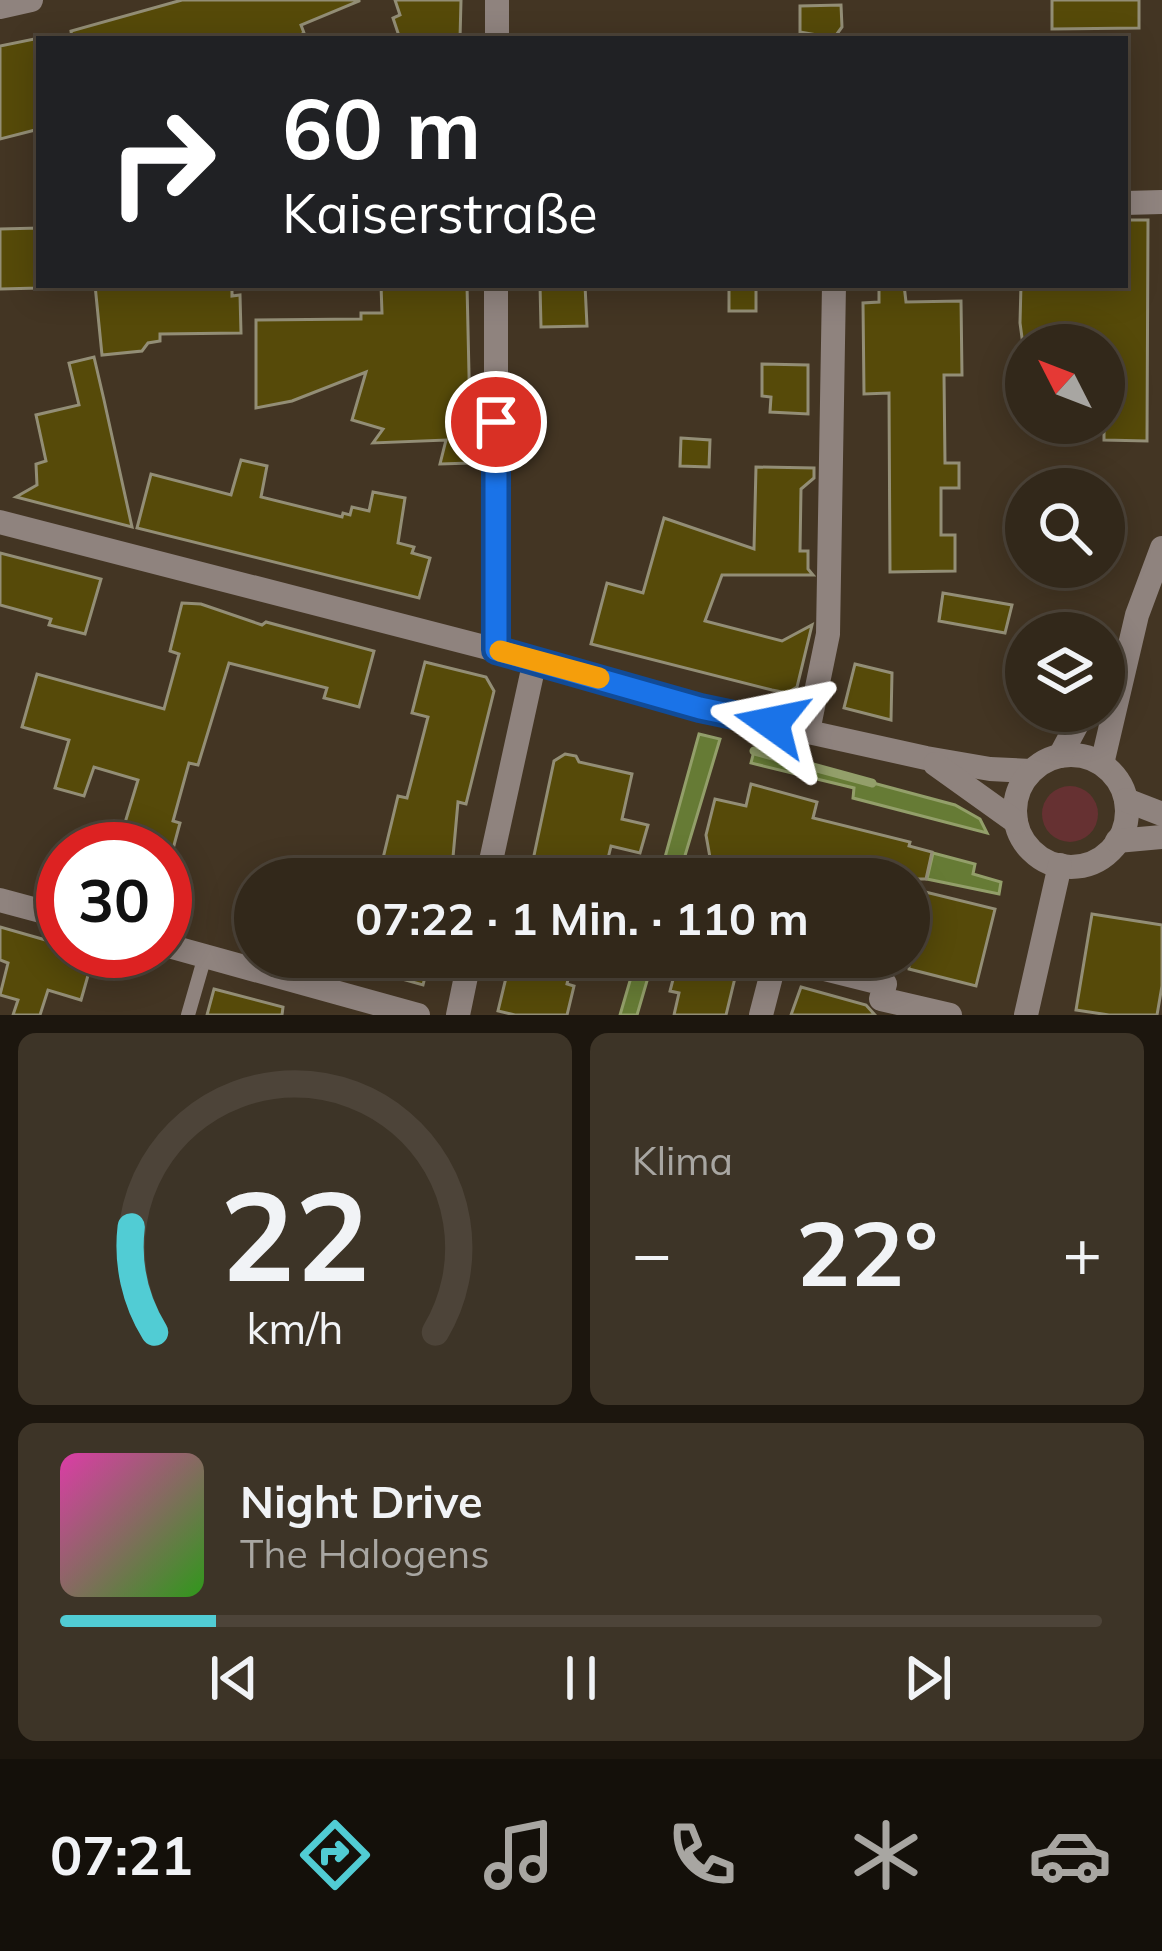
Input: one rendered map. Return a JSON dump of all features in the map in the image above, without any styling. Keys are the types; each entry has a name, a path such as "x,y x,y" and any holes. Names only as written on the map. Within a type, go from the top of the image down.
{"street":[{"path":"0,7 31,0"},
{"path":"497,0 497,36"},
{"path":"1128,203 1162,202"},
{"path":"496,288 496,650"},
{"path":"808,730 828,634 834,288"},
{"path":"0,523 535,660 700,708 926,758 1031,771 1060,756 1082,756 1102,764 1118,780 1126,800 1125,821 1117,842 1092,862 1060,865 1031,850 1016,822 926,758"},
{"path":"1102,764 1137,615 1162,548"},
{"path":"1125,637 1137,615"},
{"path":"493,858 535,660"},
{"path":"1060,756 1073,732"},
{"path":"1016,822 1016,800 1031,771"},
{"path":"1126,800 1162,814"},
{"path":"1117,842 1162,838"},
{"path":"1026,1015 1060,865"},
{"path":"0,900 36,910"},
{"path":"192,952 418,1015"},
{"path":"458,1015 466,978"},
{"path":"761,1015 771,978"},
{"path":"861,978 885,984 881,999 950,1015"}],"lane":[{"path":"188,1015 206,956"}],"shaded area":[{"path":"699,734 720,739 684,858 665,858"},
{"path":"754,751 955,805 980,819 987,833 853,798 854,788 751,763"},
{"path":"1070,786 1090,794 1098,814 1090,834 1070,842 1050,834 1042,814 1050,794"},
{"path":"933,853 975,864 973,874 1001,882 999,894 930,880"},
{"path":"631,978 648,978 637,1015 620,1015"}],"building":[{"path":"182,0 359,0 301,25 304,33 298,36 72,36 71,31"},
{"path":"395,0 461,0 460,36 399,36 393,18 400,15"},
{"path":"1052,0 1139,0 1139,28 1052,29"},
{"path":"841,5 842,27 835,36 800,32 800,6"},
{"path":"36,39 36,130 0,139 0,46"},
{"path":"1128,220 1148,220 1147,441 1125,440 1125,324 1020,324 1021,288 1128,288"},
{"path":"36,228 39,288 0,289 0,229"},
{"path":"95,288 232,288 232,296 240,295 241,333 160,334 160,341 148,343 142,351 102,355"},
{"path":"381,288 467,288 471,463 440,464 446,440 373,443 383,429 352,420 366,372 292,401 256,408 256,320 361,319 361,313 382,313"},
{"path":"540,288 585,288 587,326 541,327"},
{"path":"729,288 756,288 756,311 729,311"},
{"path":"879,288 904,288 906,302 961,301 962,375 944,375 945,463 959,463 959,488 941,488 941,535 955,535 955,571 890,572 889,393 864,394 863,303 879,302"},
{"path":"94,357 132,527 16,497 37,485 36,464 46,461 36,415 79,405 69,363"},
{"path":"762,364 808,365 808,414 770,412 771,397 762,396"},
{"path":"681,438 710,440 709,467 680,466"},
{"path":"241,460 267,466 261,497 342,517 343,513 350,515 352,507 369,511 373,492 405,498 398,543 430,558 419,598 137,528 151,474 231,495"},
{"path":"756,467 814,468 814,478 801,489 800,551 808,551 808,569 813,575 722,575 705,621 782,641 812,625 797,687 787,693 772,690 591,644 607,583 643,593 664,518 754,549"},
{"path":"0,553 101,579 85,634 0,605"},
{"path":"943,593 1012,605 1010,612 1005,612 1005,633 939,621"},
{"path":"182,603 201,604 262,625 266,622 374,651 359,707 324,698 327,688 229,663 198,765 189,763 173,821 176,822 125,822 138,780 94,767 84,796 55,788 69,740 22,727 37,674 164,709 179,654 170,651"},
{"path":"425,662 486,677 494,691 466,804 458,802 453,858 383,858 398,796 407,798 428,717 412,713"},
{"path":"855,664 892,673 891,720 844,708"},
{"path":"565,754 576,756 579,762 632,774 622,819 648,825 640,853 611,846 608,858 533,858 554,761"},
{"path":"751,784 817,802 813,818 910,842 909,846 932,852 930,861 710,858 706,835 715,799 746,806"},
{"path":"930,893 995,909 976,986 930,974"},
{"path":"1092,914 1162,925 1157,1015 1076,1010"},
{"path":"0,927 36,937 36,978 87,978 81,1000 48,990 40,1015 13,1015 18,1000 0,995 8,963 0,960"},
{"path":"398,978 425,978 423,985"},
{"path":"506,978 568,978 567,984 574,986 567,1015 498,1011"},
{"path":"673,978 735,978 726,1015 674,1015 679,993 670,991"},
{"path":"801,987 866,1005 875,1015 791,1015"},
{"path":"214,989 283,1007 282,1015 207,1015"}],"waterway":[{"path":"754,751 872,783"}],"slow traffic":[{"path":"500,651 599,678"}],"route":[{"path":"496,422 496,650 700,708 772,723"}]}
